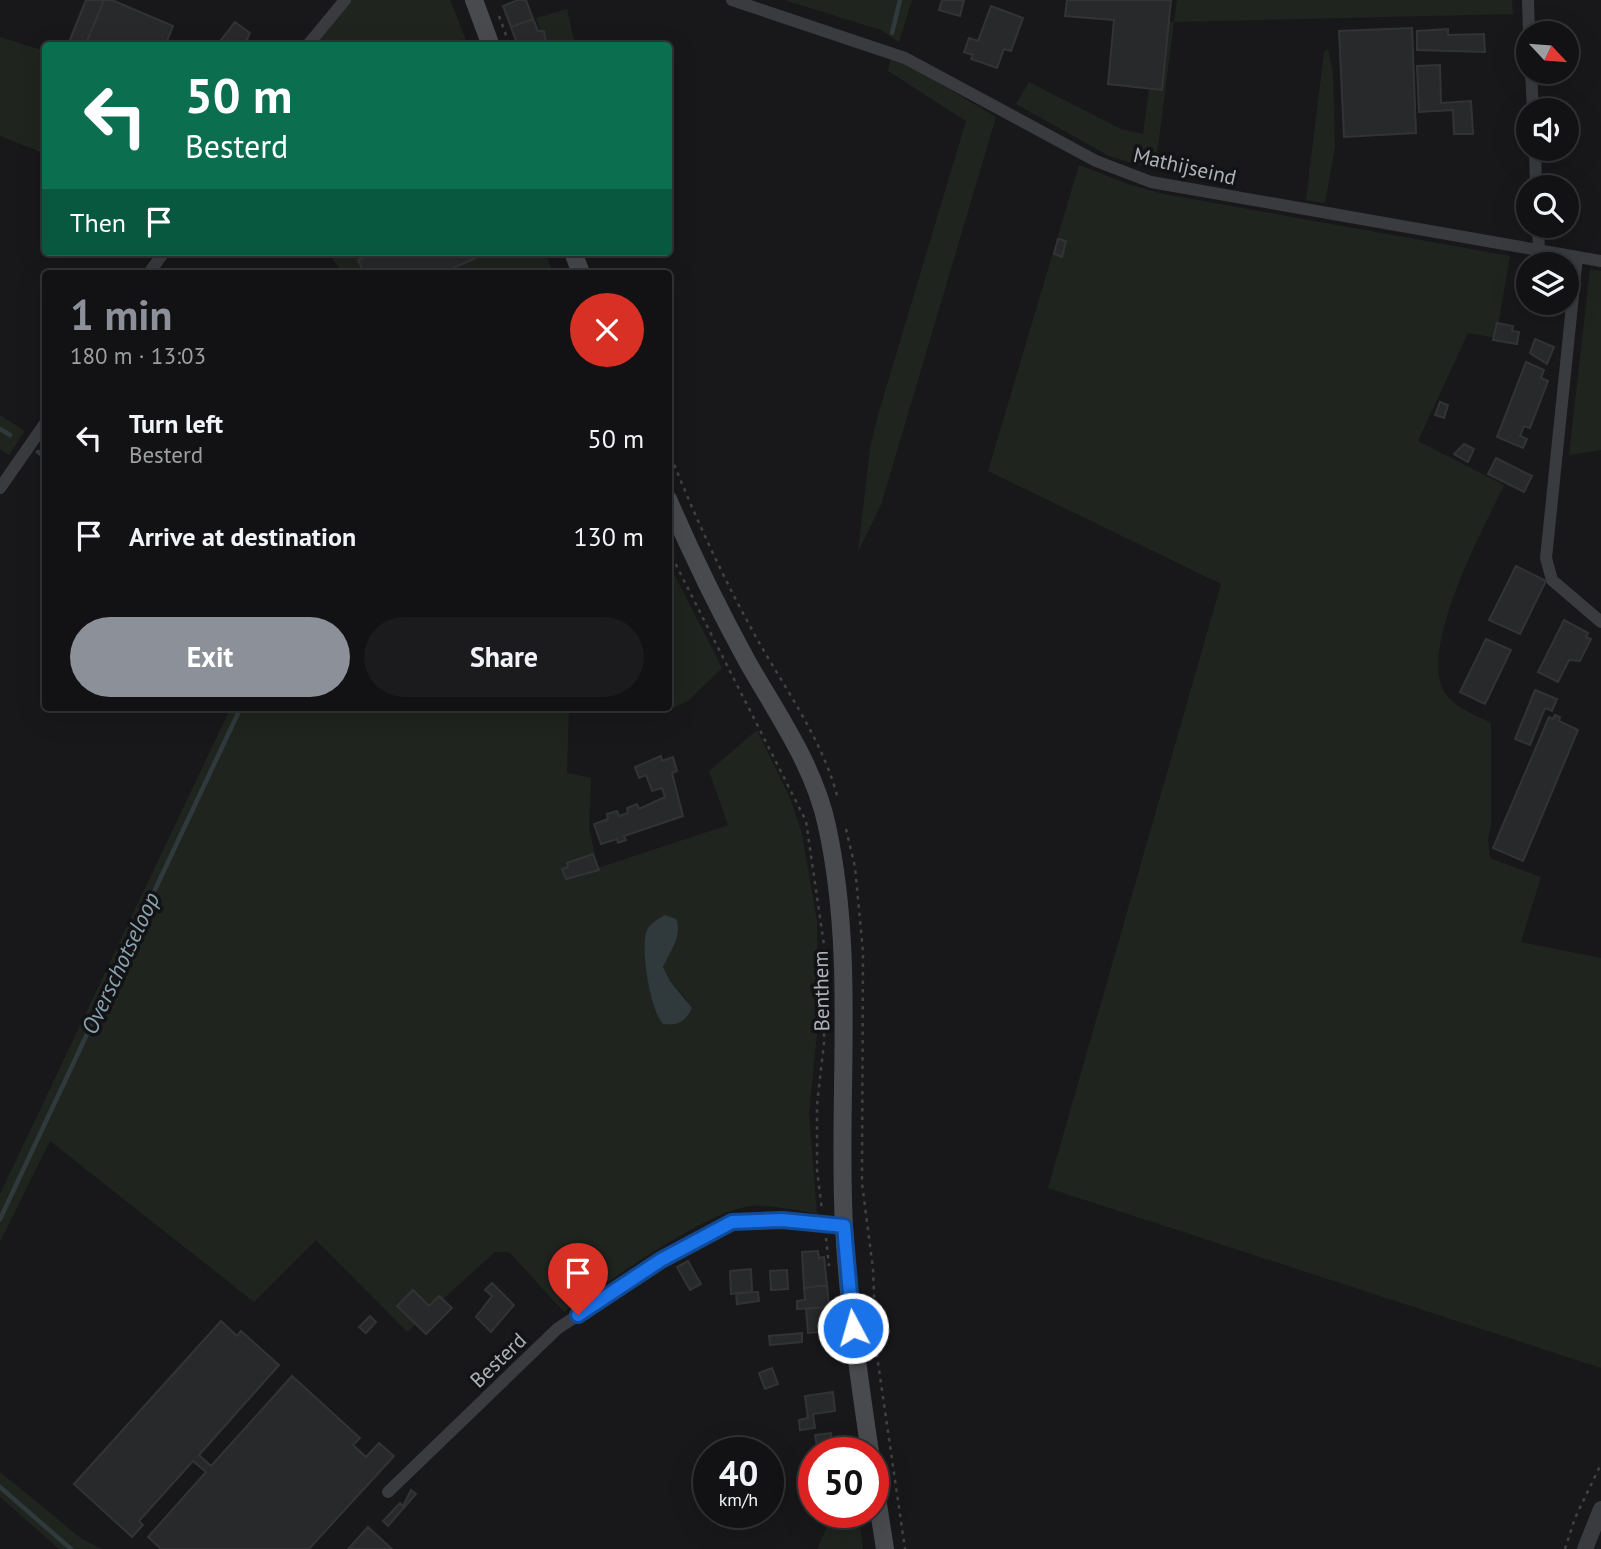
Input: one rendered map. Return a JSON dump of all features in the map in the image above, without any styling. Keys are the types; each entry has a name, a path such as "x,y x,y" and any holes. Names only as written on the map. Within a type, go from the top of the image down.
{"main road":[{"path":"474,0 490,42"},
{"name":"Benthem","path":"672,509 694,561 748,663 780,712 814,782 827,824 845,954 844,1226 851,1307 868,1437"},
{"path":"882,1528 885,1549"}],"street":[{"path":"310,42 345,0"},
{"name":"Mathijseind","path":"733,0 905,58 1096,161 1151,182 1545,252"},
{"path":"1528,0 1529,21"},
{"path":"1538,238 1539,251"},
{"name":"Mathijseind","path":"1579,257 1599,258"},
{"path":"1571,315 1546,558 1552,580 1601,622"},
{"path":"0,488 42,428"},
{"name":"Besterd","path":"388,1492 558,1329 661,1260 732,1222 782,1220 844,1226"},
{"path":"1585,1549 1601,1509"}],"path":[{"path":"497,11 509,42"},
{"path":"672,458 713,550"},
{"name":"Benthem","path":"672,558 806,821 824,945 824,1043 817,1105 817,1170 830,1272"},
{"path":"1565,1549 1575,1518 1601,1464"}],"shaded area":[{"path":"351,0 450,0 467,42 314,42"},
{"path":"784,0 912,0 899,42 881,30"},
{"path":"1177,0 1512,0 1513,14 1174,22"},
{"path":"567,9 574,42 544,42 536,18"},
{"path":"1158,20 1174,22 1155,170 1109,156 1016,104 1029,82 1121,129 1143,134"},
{"path":"0,37 42,50 42,153 0,136"},
{"path":"1328,49 1333,73 1335,147 1325,203 1306,200 1324,52"},
{"path":"891,55 996,117 881,505 858,552 870,448 878,415 966,121 888,71"},
{"path":"1079,165 1128,184 1164,194 1510,256 1496,338 1468,333 1418,441 1504,485 1455,592 1439,654 1440,679 1449,698 1463,709 1491,723 1491,826 1488,838 1490,858 1541,877 1521,942 1601,958 1601,1368 1048,1188 1221,584 988,471"},
{"path":"330,256 547,256 552,270 341,270"},
{"path":"1590,269 1601,271 1601,450 1569,455"},
{"path":"0,415 25,431 9,455 0,449"},
{"path":"672,570 722,668 688,701 672,708"},
{"path":"229,711 569,711 567,773 591,778 589,828 598,868 728,825 709,771 757,730 790,798 802,834 817,921 818,1024 809,1113 817,1214 760,1206 733,1210 656,1250 564,1312 509,1252 495,1252 407,1332 316,1240 254,1302 50,1141 0,1242 0,1194","holes":["662,916 678,934 663,967 670,981 687,1000 685,1019 648,980 648,937"]},
{"path":"665,915 676,919 678,931 663,967 670,981 692,1008 684,1020 673,1024 663,1024 658,1017 648,980 645,953 647,930"},
{"path":"0,1472 82,1539 102,1549 59,1549 0,1497"},
{"path":"827,1528 860,1528 863,1549 817,1549"}],"building":[{"path":"86,0 104,0 87,42 69,42"},
{"path":"104,0 112,0 173,26 167,42 87,42"},
{"path":"526,0 533,19 511,27 503,6"},
{"path":"942,0 964,0 960,16 939,10"},
{"path":"1067,0 1171,0 1162,90 1108,84 1114,20 1065,16"},
{"path":"991,6 1023,18 1011,51 1004,49 997,68 971,59 973,55 964,52 969,38 978,41"},
{"path":"533,19 538,31 544,31 546,42 517,42 511,27"},
{"path":"235,22 250,33 246,42 219,42"},
{"path":"1412,28 1416,133 1344,137 1339,31"},
{"path":"1448,29 1448,35 1484,34 1485,52 1417,50 1417,31"},
{"path":"1440,65 1441,103 1471,101 1473,134 1454,134 1453,110 1419,112 1417,66"},
{"path":"1058,239 1066,241 1062,257 1054,254"},
{"path":"367,256 480,256 449,270 363,270 358,260"},
{"path":"1497,323 1513,326 1512,331 1519,332 1517,344 1493,340"},
{"path":"1535,339 1554,347 1547,364 1530,353"},
{"path":"1526,362 1544,370 1541,378 1548,381 1530,428 1524,426 1520,436 1527,439 1523,448 1497,437"},
{"path":"1440,402 1448,405 1444,418 1435,415"},
{"path":"1464,444 1474,449 1468,462 1454,454"},
{"path":"1496,458 1532,476 1524,492 1488,474"},
{"path":"1516,566 1546,581 1520,634 1489,620"},
{"path":"1564,620 1588,633 1586,637 1591,639 1580,661 1569,660 1558,682 1538,672"},
{"path":"1486,639 1511,650 1485,704 1460,692"},
{"path":"1535,690 1557,699 1552,711 1545,708 1530,745 1515,739"},
{"path":"1555,715 1560,717 1559,721 1578,730 1523,861 1493,848 1549,717 1553,719"},
{"path":"661,756 662,761 673,757 677,771 672,773 683,816 624,836 626,840 618,843 617,839 601,844 594,824 608,819 607,814 617,811 619,816 628,813 627,808 637,804 639,809 665,797 662,788 652,791 646,775 639,778 635,767"},
{"path":"593,854 599,870 566,879 562,869 568,867 567,863"},
{"path":"818,1251 819,1258 824,1257 827,1285 804,1288 802,1252"},
{"path":"688,1261 701,1284 690,1290 677,1267"},
{"path":"751,1269 752,1292 731,1294 730,1271"},
{"path":"787,1270 788,1289 771,1290 770,1271"},
{"path":"492,1283 514,1305 491,1332 476,1317 492,1296 485,1290"},
{"path":"827,1285 829,1307 797,1309 797,1301 805,1300 804,1288"},
{"path":"413,1290 429,1306 439,1296 452,1308 426,1334 397,1306"},
{"path":"758,1292 759,1301 737,1304 736,1293"},
{"path":"829,1307 831,1331 808,1333 806,1309"},
{"path":"370,1316 376,1322 366,1333 359,1327"},
{"path":"221,1321 237,1336 241,1331 279,1365 199,1455 211,1466 292,1376 360,1438 353,1445 366,1457 379,1443 394,1456 309,1549 161,1549 148,1537 206,1472 193,1461 139,1521 143,1525 132,1537 74,1484"},
{"path":"802,1333 802,1342 770,1345 769,1336"},
{"path":"772,1368 778,1384 765,1389 759,1373"},
{"path":"833,1392 835,1411 813,1414 815,1428 800,1430 799,1420 808,1418 805,1396"},
{"path":"831,1433 831,1437 815,1437"},
{"path":"411,1490 416,1494 388,1526 383,1521 400,1503 403,1506"},
{"path":"368,1527 392,1549 348,1549"}],"waterway":[{"path":"892,33 900,0"},
{"name":"Overschotseloop","path":"0,429 10,435"},
{"name":"Overschotseloop","path":"38,452 42,454"},
{"name":"Overschotseloop","path":"0,1219 239,711"},
{"name":"Overschotseloop","path":"0,1487 71,1549"}],"route":[{"path":"578,1315 661,1260 732,1222 782,1220 844,1226 853,1328"}]}
